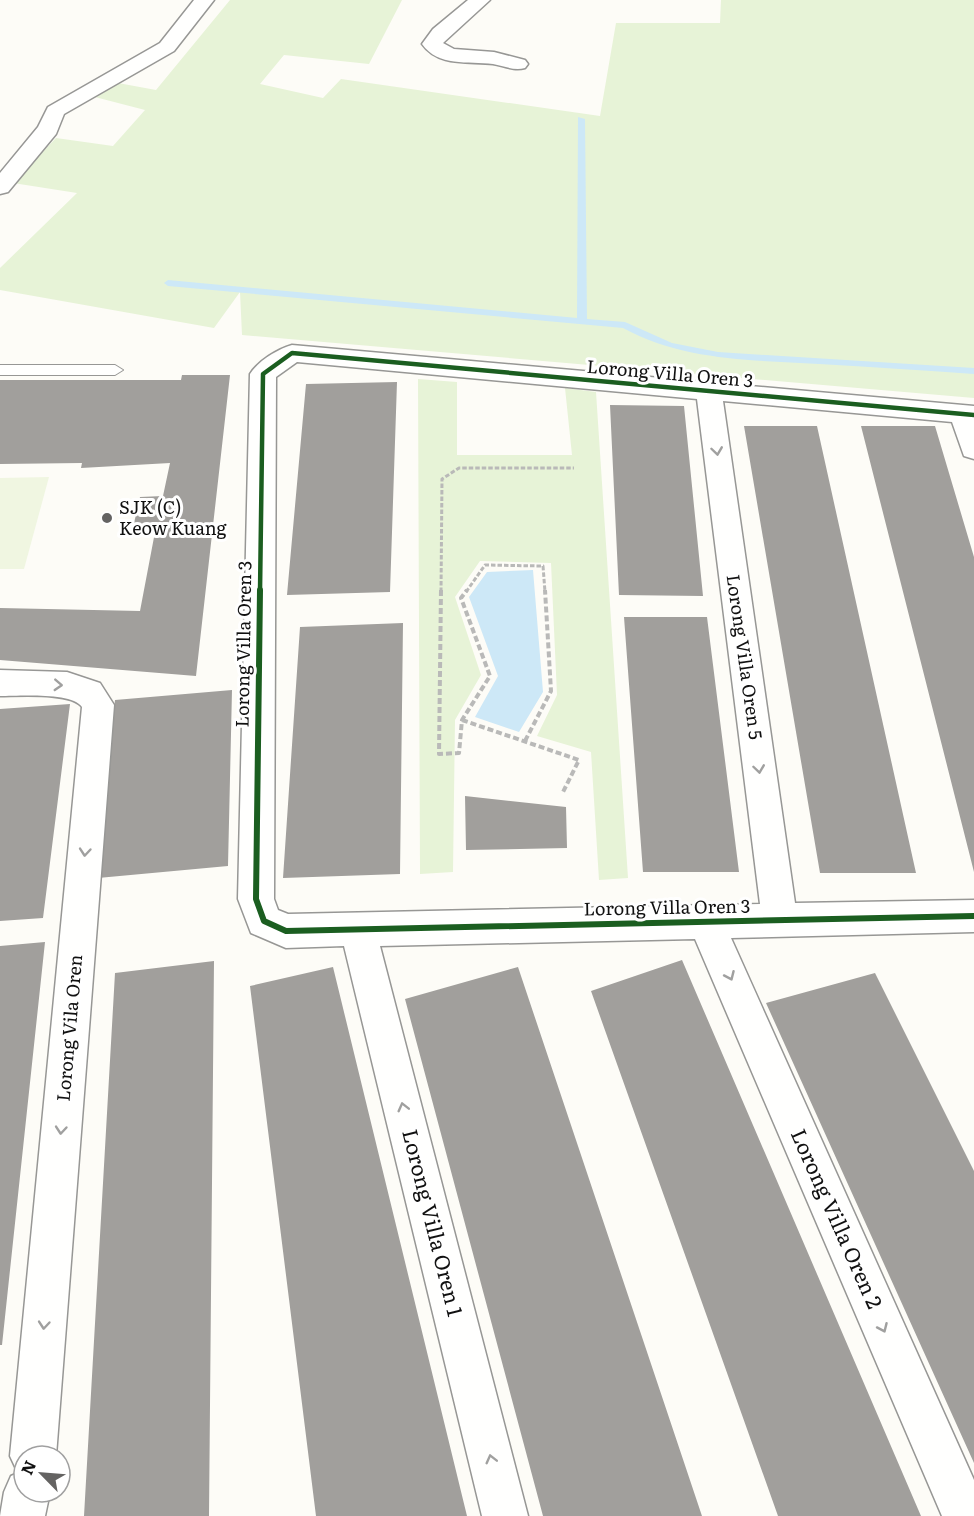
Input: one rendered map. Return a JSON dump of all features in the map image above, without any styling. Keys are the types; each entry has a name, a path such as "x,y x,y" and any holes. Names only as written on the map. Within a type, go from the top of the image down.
{"street":[{"path":"0,187 48,129 55,111 167,47 204,0"},
{"path":"480,0 440,33 432,44 438,51 455,55 490,57 518,64"},
{"name":"Lorong Villa Oren 3","path":"969,415 709,393 292,353 263,374 256,899 264,921 286,931 974,916"},
{"name":"Lorong Villa Oren 5","path":"709,393 780,921"},
{"path":"969,415 974,449"},
{"name":"Lorong Vila Oren","path":"0,683 67,685 89,692 98,705 34,1444"},
{"name":"Lorong Villa Oren 2","path":"706,922 966,1516"},
{"name":"Lorong Villa Oren 1","path":"358,930 505,1516"}],"lane":[{"path":"0,370 115,370"}],"path":[{"path":"525,741 551,691 543,566 485,565 461,598 490,676 462,720 459,753 439,754 442,479 459,468 574,468"},
{"path":"462,720 579,760 563,792"}],"green space":[{"path":"230,0 402,0 369,64 284,55 260,84 323,98 341,79 600,116 616,23 720,23 721,0 974,0 974,398 242,335 240,292 214,328 0,290 0,268 77,193 13,183 56,138 113,146 145,110 91,96 118,83 156,90"},
{"path":"418,379 457,382 457,455 572,455 565,388 596,392 628,878 599,880 591,752 537,736 557,695 551,563 480,561 455,597 481,675 455,720 453,872 420,874"},
{"path":"49,477 24,569 0,569 0,478"}],"water":[{"path":"533,570 543,692 519,732 475,717 498,676 469,597 487,572"}],"building":[{"name":"SJK (C) Keow Kuang","path":"182,375 230,375 196,676 0,660 0,608 140,611 155,532 132,532 140,497 163,496 170,463 81,468 82,463 0,464 0,380 181,380"},
{"path":"397,382 390,592 287,595 306,384"},
{"path":"610,405 684,406 703,596 619,595"},
{"path":"744,426 817,426 916,873 820,873"},
{"path":"861,426 935,426 974,557 974,872"},
{"path":"624,617 707,617 739,872 643,872"},
{"path":"403,623 400,874 283,878 300,627"},
{"path":"232,690 228,866 98,878 115,700"},
{"path":"70,704 43,918 0,921 0,709"},
{"path":"465,796 566,807 567,848 466,850"},
{"path":"45,942 2,1345 0,1345 0,946"},
{"path":"682,960 921,1516 778,1516 591,991"},
{"path":"214,961 209,1516 84,1516 115,973"},
{"path":"333,967 467,1516 316,1516 250,986"},
{"path":"518,967 702,1516 543,1516 405,999"},
{"path":"875,973 974,1171 974,1463 766,1003"}],"waterway":[{"path":"581,119 582,320"},
{"path":"168,283 625,325 646,337 669,345 718,355 974,371"}],"cycle path":[{"path":"974,415 292,353 263,374 256,899 264,921 286,931 974,916"}],"place":[{"name":"SJK (C) Keow Kuang","path":"107,518"}]}
